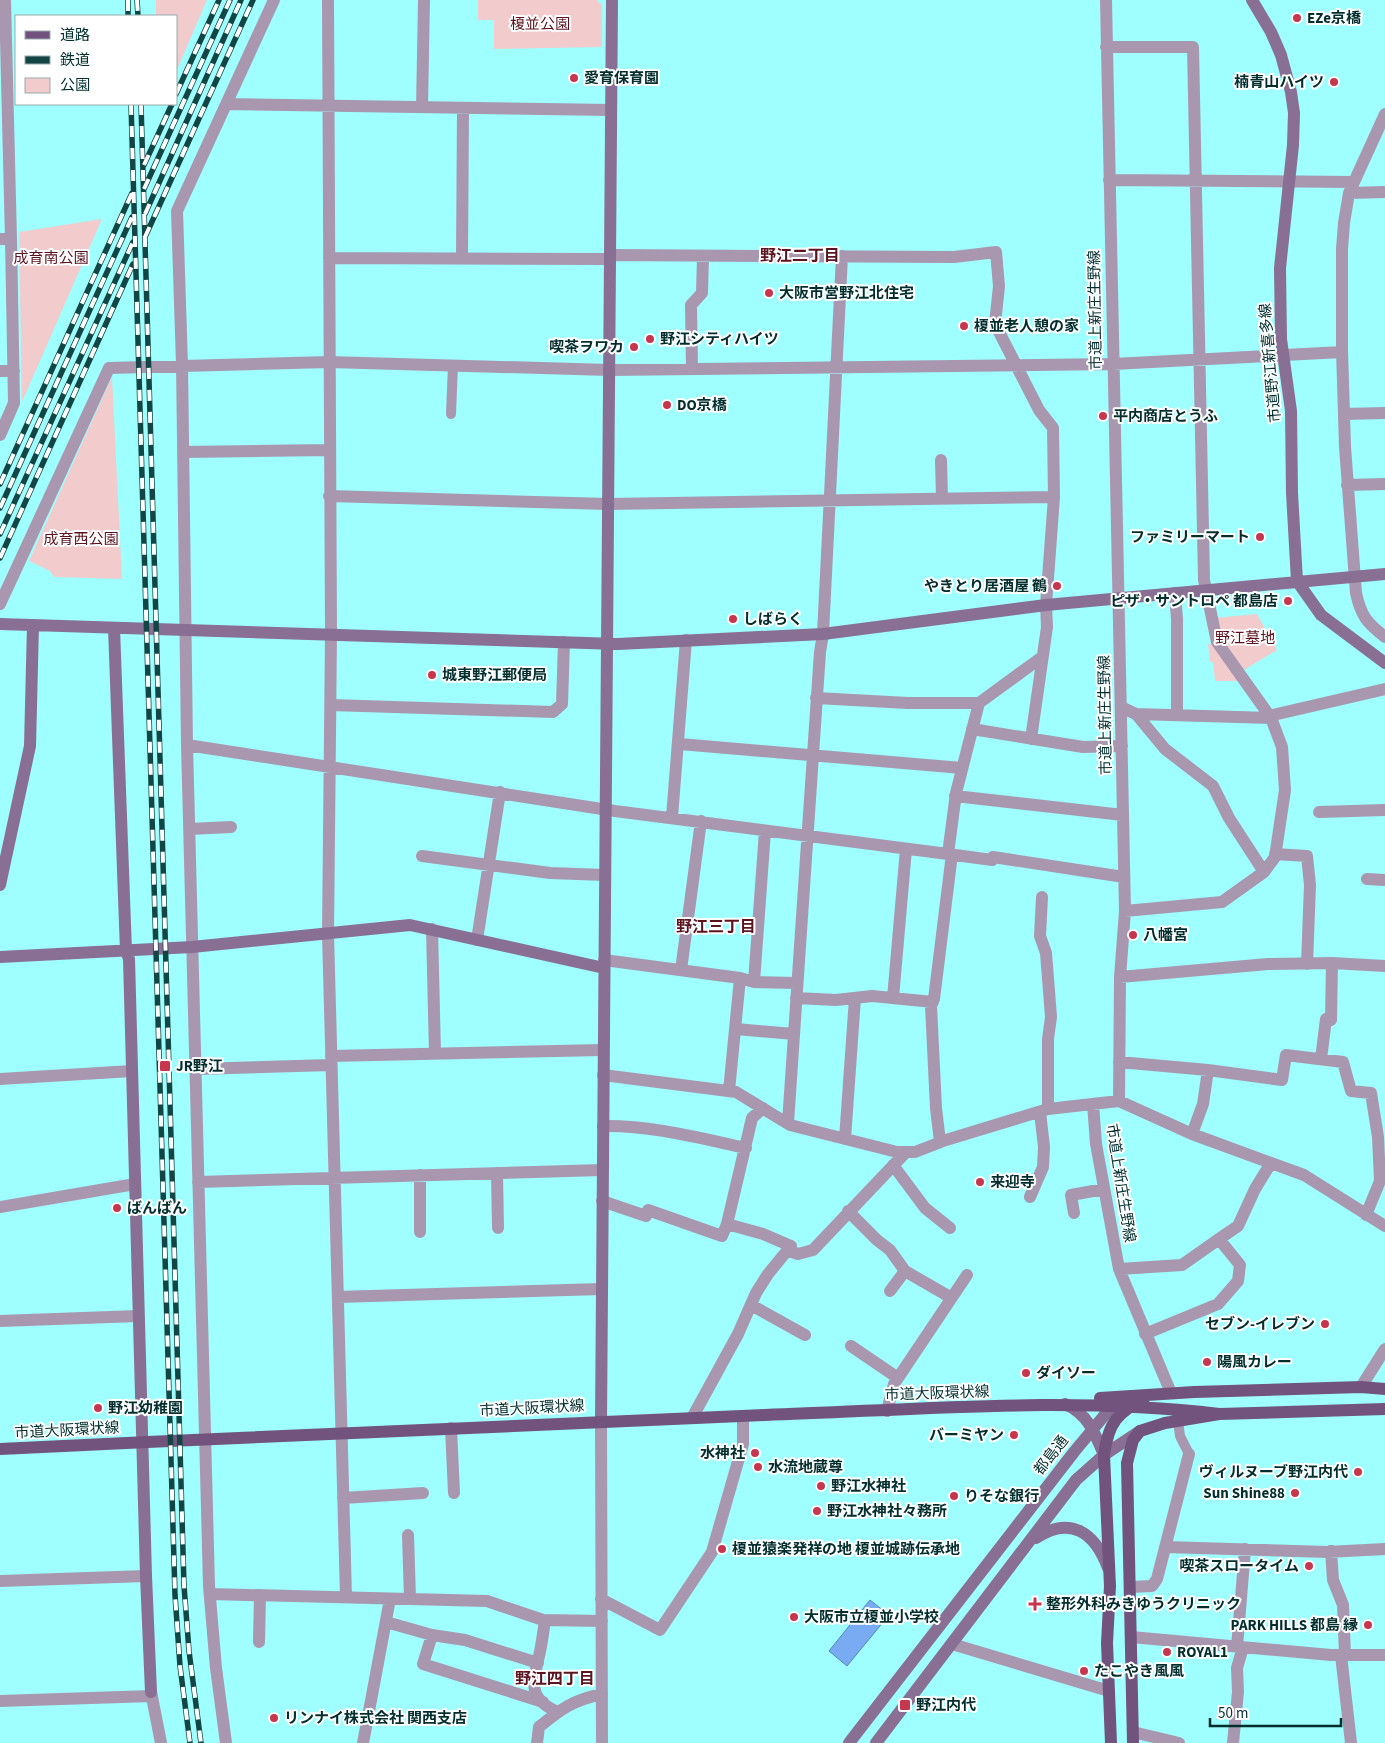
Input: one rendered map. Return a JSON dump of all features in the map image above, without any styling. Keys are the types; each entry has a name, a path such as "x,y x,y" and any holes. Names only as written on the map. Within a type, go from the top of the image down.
{"main road":[{"path":"1111,1743 1109,1570 1104,1455 1111,1428 1127,1407 1147,1396 1171,1394 1361,1386 1385,1389"},
{"name":"市道大阪環状線","path":"1066,1404 1083,1399 1147,1396"},
{"name":"市道大阪環状線","path":"0,1449 601,1421 1066,1404 1218,1414"},
{"path":"1133,1738 1127,1463 1133,1440 1140,1431 1178,1421 1218,1414 1385,1409"}],"street":[{"path":"0,435 14,403 14,371 6,239 5,0"},
{"path":"226,1743 216,1668 210,1594 205,1440 187,745 184,452 177,211 274,0"},
{"path":"328,0 331,634 328,934 346,1598"},
{"path":"422,107 424,0"},
{"path":"602,1743 601,1289 612,0"},
{"name":"市道上新庄生野線","path":"1106,0 1125,911 1120,977 1120,1102 1093,1104 1096,1144 1119,1269 1171,1394"},
{"name":"市道野江新喜多線","path":"1252,0 1276,44 1291,92 1294,128 1280,268 1283,355 1291,411 1292,493 1297,581"},
{"path":"1106,47 1193,47 1204,580 1211,618 1218,642 1270,717 1282,747 1285,767 1285,790 1275,854 1264,872 1222,902 1125,911"},
{"path":"226,104 611,110"},
{"path":"462,257 463,108"},
{"path":"1385,114 1352,187 1344,223 1342,249 1344,414 1354,576 1359,607 1368,624 1385,637"},
{"path":"1109,180 1289,181 1385,192"},
{"path":"329,258 954,257 996,252 999,286 995,324 1039,410 1053,428 1054,497 1046,605 1045,649 1042,657 1032,739"},
{"path":"692,368 691,305 702,293 703,256"},
{"path":"788,1124 820,642 823,634 842,256"},
{"path":"0,604 109,368 182,364 329,362 609,370 1113,364 1342,352"},
{"path":"0,371 14,371"},
{"path":"1344,414 1385,413"},
{"path":"184,452 329,450"},
{"path":"941,460 942,498"},
{"path":"1347,485 1385,484"},
{"path":"330,496 608,504 1054,497"},
{"path":"0,624 607,643 823,634 1046,605 1385,574"},
{"path":"1297,581 1321,615 1385,663"},
{"path":"1175,593 1177,619 1177,715"},
{"path":"0,885 30,746 33,625"},
{"path":"114,628 126,951 129,960 146,1576 152,1694 161,1743"},
{"path":"672,817 680,744 686,640"},
{"path":"331,706 553,712 562,704 564,642"},
{"path":"816,698 908,703 979,703 1042,657"},
{"path":"1121,707 1136,714 1270,717 1385,689"},
{"path":"940,1142 936,1108 931,1006 950,854 955,796 979,703"},
{"path":"1136,714 1166,749 1213,786 1229,818 1264,872"},
{"path":"972,729 1083,747 1122,746"},
{"path":"680,744 962,768"},
{"path":"187,745 807,837 992,860 993,857 1124,877"},
{"path":"477,940 500,792"},
{"path":"955,796 1122,815"},
{"path":"1319,812 1385,810"},
{"path":"681,970 700,821"},
{"path":"189,828 231,827"},
{"path":"754,982 765,831"},
{"path":"893,998 906,849"},
{"path":"1275,854 1307,856 1310,886 1308,964"},
{"path":"422,856 550,873 605,875"},
{"path":"1368,879 1385,880"},
{"path":"1030,1196 1043,1168 1044,1111 1050,1017 1046,953 1040,936 1042,897"},
{"path":"0,957 192,947 410,925 477,940 604,964 681,970 740,978 754,982 797,983"},
{"path":"432,929 434,1054"},
{"path":"1321,1060 1326,1019 1331,1020 1332,963"},
{"path":"1120,977 1230,966 1332,963 1385,966"},
{"path":"729,1091 740,978"},
{"path":"796,998 836,1000 872,996 933,1002"},
{"path":"845,1139 855,998"},
{"path":"736,1029 794,1034"},
{"path":"196,1069 434,1054 603,1050"},
{"path":"1119,1062 1208,1070 1282,1080 1286,1056 1343,1062 1351,1092 1371,1093 1378,1137 1380,1181 1366,1215"},
{"path":"1192,1134 1203,1104 1208,1070"},
{"path":"0,1079 132,1071"},
{"path":"603,1075 736,1092 788,1124 896,1152 915,1152 940,1142 1044,1111 1093,1104"},
{"path":"1120,1102 1192,1134 1304,1175 1385,1226"},
{"path":"602,1201 646,1216 648,1210 722,1236 727,1224 752,1118 763,1108"},
{"path":"602,1126 681,1134 746,1148"},
{"path":"788,1251 798,1254 813,1250 906,1152"},
{"path":"1119,1269 1182,1265 1238,1226 1255,1190 1271,1163"},
{"path":"893,1165 925,1208 950,1228"},
{"path":"198,1182 602,1170"},
{"path":"497,1173 498,1228"},
{"path":"420,1175 420,1232"},
{"path":"0,1207 135,1184"},
{"path":"1074,1213 1071,1195 1104,1189"},
{"path":"848,1211 877,1240 890,1250 905,1271 950,1297"},
{"path":"692,1418 768,1274 791,1246 763,1234 727,1224"},
{"path":"1145,1334 1218,1304 1238,1281 1240,1265 1219,1239"},
{"path":"890,1291 905,1271"},
{"path":"887,1411 894,1384 950,1297 967,1275"},
{"path":"338,1297 601,1289"},
{"path":"751,1305 805,1334"},
{"path":"0,1321 138,1316"},
{"path":"851,1346 898,1378"},
{"path":"1361,1386 1385,1349"},
{"path":"1114,1406 1147,1396"},
{"path":"1066,1404 1077,1409 1093,1429 1104,1455"},
{"name":"都島通","path":"849,1743 1093,1429 1114,1406"},
{"path":"602,1599 660,1630 712,1552 743,1444 743,1416"},
{"path":"451,1428 454,1494"},
{"path":"876,1743 1076,1480 1104,1455 1140,1431"},
{"path":"1131,1587 1152,1586 1157,1579 1189,1454"},
{"path":"343,1498 423,1493"},
{"path":"1031,1541 1053,1529 1068,1528 1080,1530 1096,1543 1109,1570"},
{"path":"408,1534 410,1599"},
{"path":"1165,1547 1331,1552 1385,1549"},
{"path":"1233,1743 1238,1692 1237,1668 1240,1647 1245,1549"},
{"path":"1331,1552 1333,1580 1343,1605 1343,1655 1352,1743"},
{"path":"0,1581 146,1576"},
{"path":"210,1594 487,1601 545,1620 602,1621"},
{"path":"259,1642 260,1595"},
{"path":"362,1743 390,1599"},
{"path":"545,1620 533,1681 535,1694 558,1712"},
{"path":"386,1622 432,1636 465,1640 538,1663"},
{"path":"432,1636 423,1664 543,1702"},
{"path":"1131,1637 1343,1655 1385,1655"},
{"path":"952,1644 1109,1691"},
{"path":"0,1701 152,1694"},
{"path":"537,1743 539,1727 558,1712 580,1699 602,1694"},
{"path":"1133,1738 1179,1743"}],"lane":[{"path":"451,414 453,365"},
{"path":"1178,1421 1180,1436 1189,1454"}],"green space":[{"path":"156,0 207,0 178,67 178,15 156,15"},
{"name":"榎並公園","path":"478,0 597,0 602,5 602,47 494,49 494,20 478,20"},
{"name":"成育南公園","path":"102,219 22,402 19,232"},
{"name":"成育西公園","path":"112,377 122,579 54,577 50,571 29,561"},
{"name":"野江墓地","path":"1257,614 1277,650 1242,671 1222,643 1214,618"},
{"name":"野江墓地","path":"1208,644 1214,644 1240,681 1215,681 1213,662 1210,662"}],"water":[{"path":"870,1600 889,1615 847,1666 829,1651"}],"railway":[{"path":"128,0 128,15"},
{"path":"137,0 138,15"},
{"path":"178,90 219,0"},
{"path":"144,189 230,0"},
{"path":"145,214 241,0"},
{"path":"145,237 253,0"},
{"path":"131,105 175,1595 180,1666 190,1743"},
{"path":"141,105 184,1586 189,1651 201,1743"},
{"path":"144,165 172,105"},
{"path":"0,484 132,193"},
{"path":"0,508 132,217"},
{"path":"0,534 133,242"},
{"path":"0,558 133,264"}],"place":[{"name":"EZe京橋","path":"1297,18"},
{"name":"愛育保育園","path":"574,78"},
{"name":"楠青山ハイツ","path":"1334,82"},
{"name":"大阪市営野江北住宅","path":"769,293"},
{"name":"榎並老人憩の家","path":"964,326"},
{"name":"野江シティハイツ","path":"650,339"},
{"name":"喫茶ヲワカ","path":"634,347"},
{"name":"DO京橋","path":"667,405"},
{"name":"平内商店とうふ","path":"1103,416"},
{"name":"ファミリーマート","path":"1260,537"},
{"name":"やきとり居酒屋 鶴","path":"1057,586"},
{"name":"ピザ・サントロペ 都島店","path":"1288,601"},
{"name":"しばらく","path":"733,619"},
{"name":"城東野江郵便局","path":"432,675"},
{"name":"八幡宮","path":"1133,935"},
{"name":"JR野江","path":"165,1066"},
{"name":"来迎寺","path":"980,1182"},
{"name":"ばんばん","path":"117,1208"},
{"name":"セブン-イレブン","path":"1325,1324"},
{"name":"陽風カレー","path":"1207,1362"},
{"name":"ダイソー","path":"1026,1373"},
{"name":"野江幼稚園","path":"98,1408"},
{"name":"バーミヤン","path":"1014,1435"},
{"name":"水神社","path":"755,1453"},
{"name":"水流地蔵尊","path":"758,1467"},
{"name":"ヴィルヌーブ野江内代","path":"1358,1472"},
{"name":"野江水神社","path":"821,1486"},
{"name":"Sun Shine88","path":"1295,1493"},
{"name":"りそな銀行","path":"954,1496"},
{"name":"野江水神社々務所","path":"817,1511"},
{"name":"榎並猿楽発祥の地 榎並城跡伝承地","path":"722,1549"},
{"name":"喫茶スロータイム","path":"1309,1566"},
{"name":"整形外科みきゆうクリニック","path":"1035,1604"},
{"name":"大阪市立榎並小学校","path":"794,1617"},
{"name":"PARK HILLS 都島 縁","path":"1368,1625"},
{"name":"ROYAL1","path":"1167,1652"},
{"name":"たこやき風風","path":"1084,1671"},
{"name":"野江内代","path":"905,1705"},
{"name":"リンナイ株式会社 関西支店","path":"274,1718"}],"district":[{"name":"野江二丁目","path":"800,255"},
{"name":"野江三丁目","path":"716,926"},
{"name":"野江四丁目","path":"555,1678"}]}
